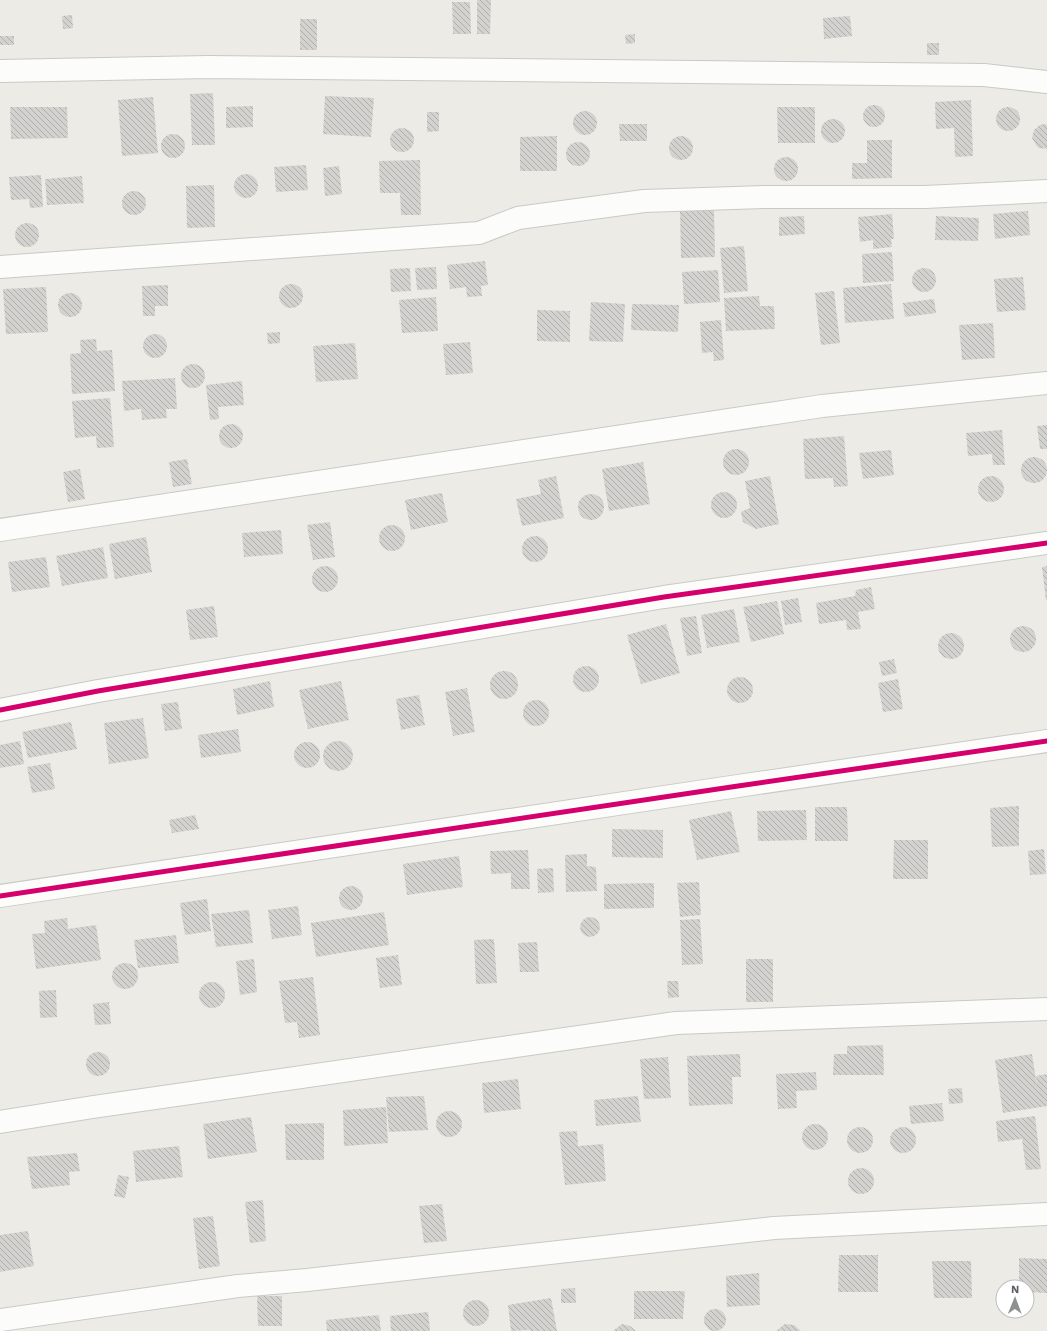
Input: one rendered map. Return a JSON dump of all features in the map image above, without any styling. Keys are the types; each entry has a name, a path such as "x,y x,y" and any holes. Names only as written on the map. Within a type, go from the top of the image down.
{"street":[{"path":"0,71 208,67 984,75 1047,82"},
{"path":"0,267 479,232 518,218 644,201 765,198 925,197 1047,191"},
{"path":"0,530 822,406 1047,383"},
{"path":"0,710 106,690 664,597 1047,543"},
{"path":"0,896 1047,741"},
{"path":"0,1122 108,1104 676,1023 1047,1009"},
{"path":"0,1320 238,1286 307,1280 774,1228 1047,1214"}],"building":[{"path":"477,0 491,0 490,34 477,34"},
{"path":"452,2 470,2 471,34 453,34"},
{"path":"72,15 73,28 63,29 62,16"},
{"path":"850,16 852,36 824,39 823,18"},
{"path":"300,19 317,19 317,50 300,50"},
{"path":"635,34 635,43 626,44 625,35"},
{"path":"0,36 14,36 14,45 0,45"},
{"path":"927,43 939,43 939,55 927,55"},
{"path":"213,93 215,145 192,145 190,94"},
{"path":"325,96 374,98 371,137 323,134"},
{"path":"153,97 158,153 122,156 118,100"},
{"path":"971,100 973,156 955,157 954,128 936,129 935,102"},
{"path":"874,105 882,108 885,116 882,124 874,127 866,124 863,116 866,108"},
{"path":"253,106 253,127 226,128 226,107"},
{"path":"10,107 67,107 68,138 11,139"},
{"path":"777,107 815,107 815,143 778,143"},
{"path":"1008,107 1017,110 1020,119 1017,128 1008,131 999,128 996,119 999,110"},
{"path":"585,111 594,114 597,123 594,132 585,135 576,132 573,123 576,114"},
{"path":"427,112 439,112 439,131 427,132"},
{"path":"833,119 842,122 845,131 842,140 833,143 824,140 821,131 824,122"},
{"path":"619,124 647,124 647,141 620,141"},
{"path":"1040,125 1047,125 1047,149 1039,148 1032,138 1034,130"},
{"path":"402,128 411,131 414,140 411,149 402,152 393,149 390,140 393,131"},
{"path":"173,134 182,137 185,146 182,155 173,158 164,155 161,146 164,137"},
{"path":"557,136 557,171 520,171 520,137"},
{"path":"681,136 690,139 693,148 690,157 681,160 672,157 669,148 672,139"},
{"path":"867,140 892,140 892,178 852,179 852,163 867,163"},
{"path":"578,142 587,145 590,154 587,163 578,166 569,163 566,154 569,145"},
{"path":"786,157 795,160 798,169 795,178 786,181 777,178 774,169 777,160"},
{"path":"420,160 421,215 401,215 400,193 380,193 379,161"},
{"path":"306,165 308,190 276,192 274,167"},
{"path":"339,166 342,194 325,196 323,168"},
{"path":"246,174 255,177 258,186 255,195 246,198 237,195 234,186 237,177"},
{"path":"41,175 43,207 30,208 29,199 11,200 9,177"},
{"path":"82,176 84,203 47,205 45,179"},
{"path":"214,185 215,227 187,228 186,186"},
{"path":"134,191 143,194 146,203 143,212 134,215 125,212 122,203 125,194"},
{"path":"714,209 715,257 681,258 680,210"},
{"path":"1028,211 1030,235 995,239 993,214"},
{"path":"892,214 894,239 891,239 892,247 873,249 873,240 860,242 858,217"},
{"path":"804,216 805,234 779,236 779,217"},
{"path":"936,216 979,218 978,241 935,240"},
{"path":"27,223 36,226 39,235 36,244 27,247 18,244 15,235 18,226"},
{"path":"744,246 748,291 724,293 720,248"},
{"path":"892,252 894,281 863,283 862,254"},
{"path":"485,261 488,285 481,286 482,296 467,297 466,287 450,289 447,265"},
{"path":"436,267 437,289 417,290 415,268"},
{"path":"410,268 411,291 391,292 390,269"},
{"path":"924,268 933,271 936,280 933,289 924,292 915,289 912,280 915,271"},
{"path":"718,270 720,302 684,304 682,272"},
{"path":"1023,277 1026,310 997,312 994,279"},
{"path":"291,284 300,287 303,296 300,305 291,308 282,305 279,296 282,287"},
{"path":"891,284 894,319 845,323 843,288"},
{"path":"168,285 168,306 155,306 155,316 143,316 142,286"},
{"path":"46,287 48,332 6,334 3,289"},
{"path":"834,291 840,343 821,345 815,293"},
{"path":"70,293 79,296 82,305 79,314 70,317 61,314 58,305 61,296"},
{"path":"759,296 760,306 774,306 775,329 726,331 724,298"},
{"path":"436,297 438,331 402,333 399,300"},
{"path":"934,299 936,313 905,317 903,303"},
{"path":"591,302 625,304 623,342 589,341"},
{"path":"632,304 679,305 678,332 631,330"},
{"path":"537,310 570,311 570,342 537,341"},
{"path":"721,320 724,360 714,361 713,352 702,353 700,322"},
{"path":"993,323 995,358 962,360 959,325"},
{"path":"280,332 280,343 268,344 267,333"},
{"path":"155,334 160,335 166,341 166,351 160,357 155,358 150,357 144,351 143,346 144,341 150,335"},
{"path":"96,339 97,351 112,350 115,391 72,394 70,354 81,353 80,340"},
{"path":"470,342 473,373 446,375 443,344"},
{"path":"355,343 358,379 316,382 313,346"},
{"path":"193,364 202,367 205,376 202,385 193,388 184,385 181,376 184,367"},
{"path":"175,378 177,409 166,409 167,418 142,420 141,409 124,411 122,381"},
{"path":"242,381 244,405 218,407 219,419 210,420 206,385"},
{"path":"110,398 114,447 97,448 96,436 75,438 72,401"},
{"path":"231,424 240,427 243,436 240,445 231,448 222,445 219,436 222,427"},
{"path":"1047,425 1047,449 1040,449 1037,426"},
{"path":"1002,430 1005,465 993,465 992,454 968,456 966,433"},
{"path":"844,436 848,486 834,487 833,478 805,479 803,439"},
{"path":"736,449 745,453 749,462 745,471 736,475 727,471 723,462 727,453"},
{"path":"891,450 894,475 863,479 859,453"},
{"path":"1034,457 1043,461 1047,470 1043,479 1034,483 1025,479 1021,470 1025,461"},
{"path":"187,459 192,484 173,487 169,462"},
{"path":"643,462 650,504 609,511 602,469"},
{"path":"80,469 85,499 68,502 63,472"},
{"path":"556,476 564,518 522,526 516,499 541,494 538,480"},
{"path":"770,476 779,524 756,529 743,522 741,512 750,508 745,481"},
{"path":"991,476 1001,479 1004,489 1001,499 991,502 981,499 978,489 981,479"},
{"path":"724,492 733,496 737,505 733,514 724,518 715,514 711,505 715,496"},
{"path":"442,493 448,522 411,530 405,500"},
{"path":"591,494 600,498 604,507 600,516 591,520 582,516 578,507 582,498"},
{"path":"330,522 335,557 313,560 307,525"},
{"path":"392,525 401,529 405,538 401,547 392,551 383,547 379,538 383,529"},
{"path":"281,530 283,554 244,557 242,533"},
{"path":"535,536 544,540 548,549 544,558 535,562 526,558 522,549 526,540"},
{"path":"146,537 152,572 115,579 109,544"},
{"path":"103,547 108,578 62,586 56,556"},
{"path":"46,557 50,587 12,592 8,562"},
{"path":"325,566 334,570 338,579 334,588 325,592 316,588 312,579 316,570"},
{"path":"1047,566 1047,600 1046,600 1042,567"},
{"path":"871,587 875,609 858,612 861,629 847,630 846,620 819,624 816,603 855,596 856,590"},
{"path":"798,598 802,622 785,625 781,601"},
{"path":"777,601 784,634 751,642 743,607"},
{"path":"214,606 218,637 190,640 186,610"},
{"path":"734,609 740,642 707,648 701,615"},
{"path":"696,616 702,653 687,656 680,618"},
{"path":"666,624 680,673 641,684 627,635"},
{"path":"1023,626 1033,629 1036,639 1033,649 1023,652 1013,649 1010,639 1013,629"},
{"path":"951,633 960,637 964,646 960,655 951,659 942,655 938,646 942,637"},
{"path":"894,659 897,673 882,676 879,662"},
{"path":"586,666 596,669 599,679 596,689 586,692 576,689 573,679 576,669"},
{"path":"504,671 514,675 518,685 514,695 504,699 494,695 490,685 494,675"},
{"path":"740,677 749,681 753,690 749,699 740,703 731,699 727,690 731,681"},
{"path":"898,679 903,709 883,712 878,683"},
{"path":"270,681 274,707 237,715 233,689"},
{"path":"341,681 349,720 308,729 299,690"},
{"path":"467,688 475,732 453,736 445,692"},
{"path":"419,695 425,725 401,730 396,699"},
{"path":"536,700 545,704 549,713 545,722 536,726 527,722 523,713 527,704"},
{"path":"178,702 182,729 165,731 161,704"},
{"path":"143,718 149,758 109,764 104,723"},
{"path":"71,722 77,749 28,758 22,732"},
{"path":"238,729 241,752 201,758 198,735"},
{"path":"20,741 24,764 0,768 0,745"},
{"path":"338,741 348,746 353,756 348,766 338,771 328,766 323,756 328,746"},
{"path":"307,742 316,746 320,755 316,764 307,768 298,764 294,755 298,746"},
{"path":"50,763 55,789 32,793 27,767"},
{"path":"1019,806 1019,846 992,847 990,808"},
{"path":"815,807 847,807 848,841 815,841"},
{"path":"806,810 807,840 758,841 757,811"},
{"path":"731,811 740,852 697,860 689,820"},
{"path":"195,815 199,829 172,833 169,820"},
{"path":"612,829 663,830 663,858 612,857"},
{"path":"894,840 928,840 928,879 893,879"},
{"path":"1044,849 1046,874 1030,875 1028,851"},
{"path":"528,850 530,889 511,889 511,873 491,874 490,851"},
{"path":"587,854 587,866 596,867 597,891 566,892 565,855"},
{"path":"459,856 463,887 407,895 403,864"},
{"path":"553,868 554,892 538,893 537,869"},
{"path":"699,882 701,915 680,917 677,883"},
{"path":"654,883 654,908 604,909 604,884"},
{"path":"351,886 359,890 363,898 359,906 351,910 343,906 339,898 343,890"},
{"path":"207,899 211,931 185,935 180,903"},
{"path":"298,906 302,935 272,939 268,910"},
{"path":"249,910 253,943 216,947 211,914"},
{"path":"384,912 389,945 316,957 311,923"},
{"path":"586,917 594,917 600,923 600,931 594,937 586,937 580,931 580,923"},
{"path":"67,918 68,929 96,925 101,960 36,969 32,934 45,933 44,921"},
{"path":"700,919 703,964 682,965 680,920"},
{"path":"176,935 179,963 138,968 134,940"},
{"path":"494,939 497,983 476,984 474,940"},
{"path":"537,942 539,972 520,972 518,943"},
{"path":"398,955 402,985 380,988 376,958"},
{"path":"254,959 257,992 240,995 236,961"},
{"path":"746,959 773,959 773,1002 746,1002"},
{"path":"125,963 134,967 138,976 134,985 125,989 116,985 112,976 116,967"},
{"path":"313,977 320,1035 299,1038 297,1022 285,1023 279,981"},
{"path":"667,981 678,981 679,997 668,998"},
{"path":"212,982 222,985 225,995 222,1005 212,1008 202,1005 199,995 202,985"},
{"path":"56,990 57,1017 40,1018 39,991"},
{"path":"109,1002 111,1024 95,1025 93,1004"},
{"path":"883,1045 884,1075 833,1075 834,1054 847,1054 847,1046"},
{"path":"98,1052 106,1056 110,1064 106,1072 98,1076 90,1072 86,1064 90,1056"},
{"path":"740,1054 741,1077 732,1077 733,1104 689,1106 687,1056"},
{"path":"1032,1054 1037,1087 1036,1076 1047,1074 1047,1106 1003,1113 995,1060"},
{"path":"668,1057 671,1098 644,1099 640,1059"},
{"path":"816,1072 817,1090 796,1091 797,1108 778,1109 776,1074"},
{"path":"518,1079 521,1109 484,1113 482,1083"},
{"path":"962,1088 963,1103 949,1104 948,1089"},
{"path":"424,1096 428,1130 389,1132 386,1097"},
{"path":"638,1096 641,1122 596,1126 594,1100"},
{"path":"942,1103 944,1121 911,1124 909,1106"},
{"path":"386,1107 388,1143 344,1146 343,1110"},
{"path":"449,1111 459,1114 462,1124 459,1134 449,1137 439,1134 436,1124 439,1114"},
{"path":"1035,1116 1041,1169 1026,1170 1022,1139 998,1142 996,1121"},
{"path":"251,1117 257,1152 208,1159 203,1124"},
{"path":"324,1123 324,1160 286,1160 285,1124"},
{"path":"815,1124 824,1128 828,1137 824,1146 815,1150 806,1146 802,1137 806,1128"},
{"path":"860,1127 869,1131 873,1140 869,1149 860,1153 851,1149 847,1140 851,1131"},
{"path":"903,1127 912,1131 916,1140 912,1149 903,1153 894,1149 890,1140 894,1131"},
{"path":"577,1131 578,1146 603,1144 606,1181 565,1185 559,1132"},
{"path":"179,1146 183,1177 136,1182 133,1151"},
{"path":"77,1153 80,1171 69,1172 70,1185 32,1189 27,1157"},
{"path":"861,1168 870,1172 874,1181 870,1190 861,1194 852,1190 848,1181 852,1172"},
{"path":"118,1175 129,1177 125,1198 114,1196"},
{"path":"263,1200 266,1241 250,1243 245,1202"},
{"path":"442,1204 447,1241 424,1243 419,1206"},
{"path":"213,1216 220,1266 199,1269 193,1218"},
{"path":"28,1231 34,1266 0,1272 0,1235"},
{"path":"839,1255 878,1255 878,1292 838,1292"},
{"path":"1019,1258 1047,1259 1047,1293 1035,1292 1035,1279 1019,1279"},
{"path":"932,1261 971,1261 972,1298 934,1298"},
{"path":"759,1273 760,1305 727,1307 726,1276"},
{"path":"575,1288 576,1303 561,1303 561,1289"},
{"path":"634,1291 685,1291 683,1319 634,1319"},
{"path":"257,1296 282,1296 282,1326 258,1326"},
{"path":"551,1298 557,1331 511,1331 508,1305"},
{"path":"476,1300 486,1303 489,1313 486,1323 476,1326 466,1323 463,1313 466,1303"},
{"path":"715,1309 723,1312 726,1320 723,1328 715,1331 707,1328 704,1320 707,1312"},
{"path":"428,1312 430,1331 391,1331 390,1316"},
{"path":"379,1315 381,1331 327,1331 326,1320"},
{"path":"622,1324 630,1326 636,1331 613,1331"},
{"path":"785,1324 794,1325 801,1331 776,1331"}],"cycle path":[{"path":"0,710 98,691 664,597 1047,543"},
{"path":"0,896 1047,741"}]}
